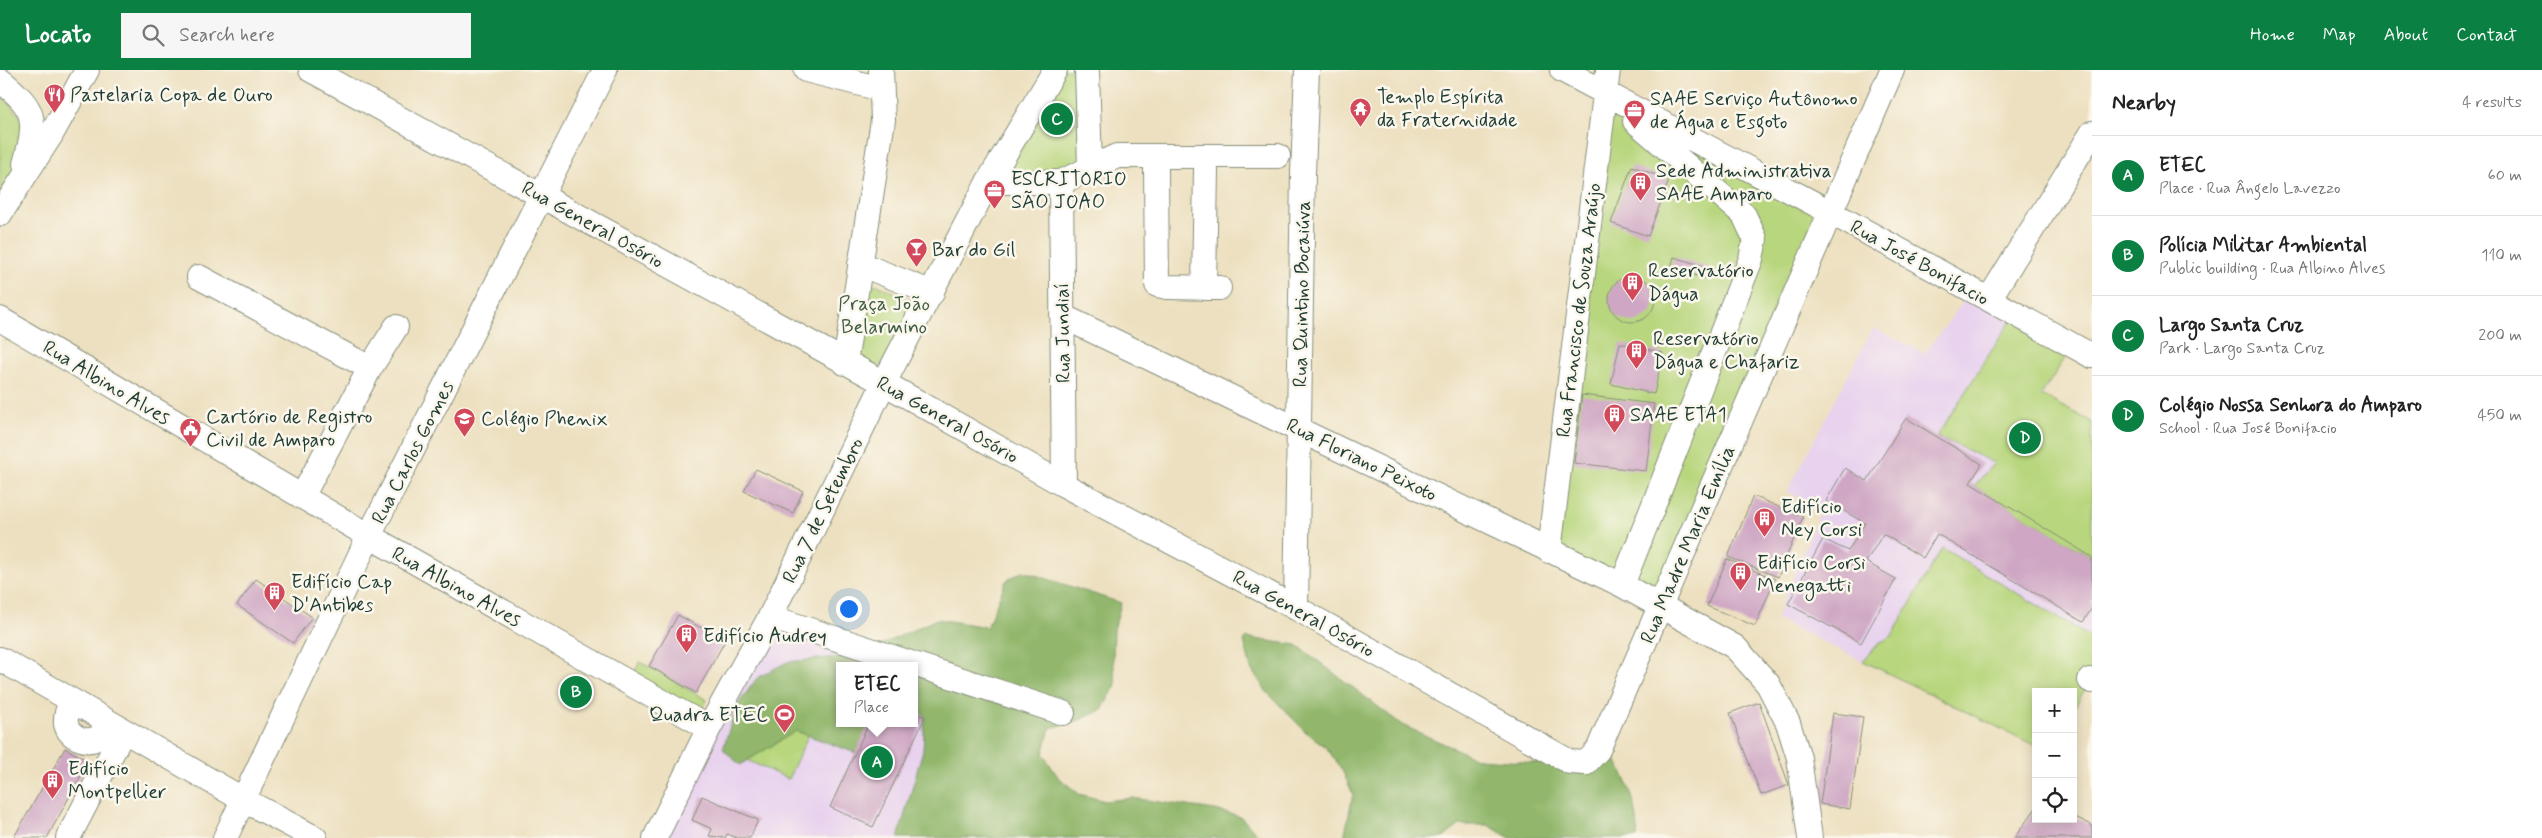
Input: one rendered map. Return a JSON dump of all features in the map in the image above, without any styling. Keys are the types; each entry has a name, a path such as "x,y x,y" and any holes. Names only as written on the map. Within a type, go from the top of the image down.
{"street":[{"path":"0,214 51,135 87,70"},
{"name":"Rua General Osório","path":"311,70 884,383 1064,484 1296,608 1570,762 1586,763"},
{"name":"Rua Carlos Gomes","path":"225,838 369,536 605,70"},
{"path":"806,70 881,80 883,120 845,363"},
{"name":"Rua 7 de Setembro","path":"655,838 709,728 770,617 884,383 988,182 1055,70"},
{"path":"1087,70 1090,167"},
{"name":"Rua Quintino Bocaiúva","path":"1296,608 1303,172 1307,70"},
{"name":"Rua José Bonifacio","path":"1562,70 1830,212 2092,356"},
{"name":"Rua Francisco de Souza Araújo","path":"1549,551 1608,70"},
{"name":"Rua Madre Maria Emília","path":"1586,763 1598,750 1892,70"},
{"path":"0,80 24,101 33,118 32,139 22,178"},
{"path":"1605,94 1744,215 1754,239 1751,259 1622,585"},
{"path":"1989,299 2092,133"},
{"path":"988,182 1061,182 1117,156 1278,156"},
{"path":"1090,167 1303,172"},
{"path":"1156,169 1157,284 1167,287 1211,288 1206,170"},
{"name":"Rua Jundiaí","path":"1061,182 1064,484"},
{"path":"860,264 932,293"},
{"path":"199,277 370,368"},
{"name":"Rua Floriano Peixoto","path":"1062,316 1299,428 1622,585 1735,648 1768,684 1788,722 1799,758 1810,838"},
{"name":"Rua Albino Alves","path":"0,318 369,536 709,728"},
{"path":"302,497 370,368 396,327"},
{"path":"770,617 908,662"},
{"path":"0,659 242,799 316,838"},
{"path":"918,665 1062,712"},
{"path":"68,838 118,728"}],"shaded area":[{"path":"1972,290 2073,346 2042,396 2092,422 2092,676 2077,689 2032,688 2032,744 1776,619 1822,507 1787,492 1873,328 1925,353"},
{"path":"770,617 908,662 836,662 836,727 918,727 918,665 978,685 899,838 660,838"}],"green space":[{"path":"1062,70 1080,70 1087,168 1061,182 992,175"},
{"path":"0,94 28,126 16,173 0,199"},
{"path":"1605,97 1828,213 1671,610 1551,551"},
{"name":"Praça João Belarmino","path":"875,284 914,301 886,359 878,367 856,357 867,290"},
{"path":"2015,314 2073,346 2041,395 2092,422 2092,557 1974,486 1994,463 1937,436"},
{"path":"1942,548 2092,638 2092,677 2077,703 2077,688 2032,688 2032,744 1863,661 1879,643 1892,636"},
{"path":"1023,571 1121,603 1114,630 1113,659 1116,685 1102,710 1077,721 1050,728 1043,754 1058,777 1079,794 1105,801 1132,798 1215,810 1241,817 1261,838 898,838 923,750 925,717 918,708 918,662 836,662 836,727 879,727 856,753 796,731 740,765 723,749 736,707 757,678 787,662 859,655 937,619 987,627 1006,581"},
{"path":"1247,638 1297,645 1402,725 1478,759 1596,767 1614,757 1624,775 1632,796 1637,818 1637,838 1510,838 1488,825 1460,825 1443,838 1344,838 1353,794 1342,770 1326,747 1305,731 1266,691 1251,669 1244,641"},
{"path":"640,662 707,700 697,718 630,680"},
{"name":"Quadra ETEC","path":"781,686 822,705 788,779 747,760"}],"building":[{"name":"Sede Administrativa SAAE Amparo","path":"1632,166 1669,180 1648,236 1611,223"},
{"path":"1674,257 1710,268 1707,279 1671,268"},
{"name":"Reservatório Dágua","path":"1632,276 1645,280 1651,286 1655,299 1651,312 1645,318 1632,322 1619,318 1613,312 1609,299 1613,286 1619,280"},
{"name":"Reservatório Dágua e Chafariz","path":"1620,343 1663,353 1654,394 1611,384"},
{"name":"SAAE ETA1","path":"1582,395 1654,404 1646,471 1574,463"},
{"path":"1906,418 1982,464 1970,483 2092,557 2092,608 2083,622 1937,534 1923,558 1883,534 1866,562 1896,579 1861,643 1788,604 1823,539 1848,551 1865,523 1826,501 1845,468 1867,481"},
{"path":"756,469 803,491 793,513 744,491"},
{"name":"Edifício Ney Corsi","path":"1753,496 1803,517 1778,577 1728,557"},
{"name":"Edifício Corsi Menegatti","path":"1727,559 1775,579 1755,626 1707,606"},
{"name":"Edifício Cap D'Antibes","path":"256,579 312,617 293,643 237,605"},
{"name":"Edifício Audrey","path":"678,615 725,641 696,693 649,666"},
{"path":"1759,702 1789,785 1761,795 1730,713"},
{"path":"1833,713 1863,717 1850,809 1820,804"},
{"path":"918,714 925,717 873,827 830,807 867,727 918,727"},
{"name":"Edifício Montpellier","path":"65,748 89,761 47,838 14,837"},
{"path":"702,796 758,820 750,838 737,838 727,834 725,838 709,836 712,829 692,820"},
{"path":"2032,813 2032,823 2077,823 2077,818 2092,825 2092,838 2014,838"}],"place":[{"name":"Pastelaria Copa de Ouro","path":"54,113"},
{"name":"Largo Santa Cruz","path":"1057,119"},
{"name":"Templo Espírita da Fraternidade","path":"1361,127"},
{"name":"SAAE Serviço Autônomo de Água e Esgoto","path":"1634,129"},
{"name":"Sede Administrativa SAAE Amparo","path":"1640,201"},
{"name":"ESCRITORIO SÃO JOAO","path":"995,209"},
{"name":"Bar do Gil","path":"916,268"},
{"name":"Reservatório Dágua","path":"1632,301"},
{"name":"Reservatório Dágua e Chafariz","path":"1637,369"},
{"name":"SAAE ETA1","path":"1614,433"},
{"name":"Colégio Phenix","path":"465,437"},
{"name":"Colégio Nossa Senhora do Amparo","path":"2025,438"},
{"name":"Cartório de Registro Civil de Amparo","path":"190,447"},
{"name":"Edifício Ney Corsi","path":"1765,537"},
{"name":"Edifício Corsi Menegatti","path":"1741,592"},
{"name":"Edifício Cap D'Antibes","path":"275,611"},
{"name":"Edifício Audrey","path":"687,654"},
{"name":"Polícia Militar Ambiental","path":"576,692"},
{"name":"Quadra ETEC","path":"784,733"},
{"name":"ETEC","path":"877,762"},
{"name":"Edifício Montpellier","path":"52,799"}]}
